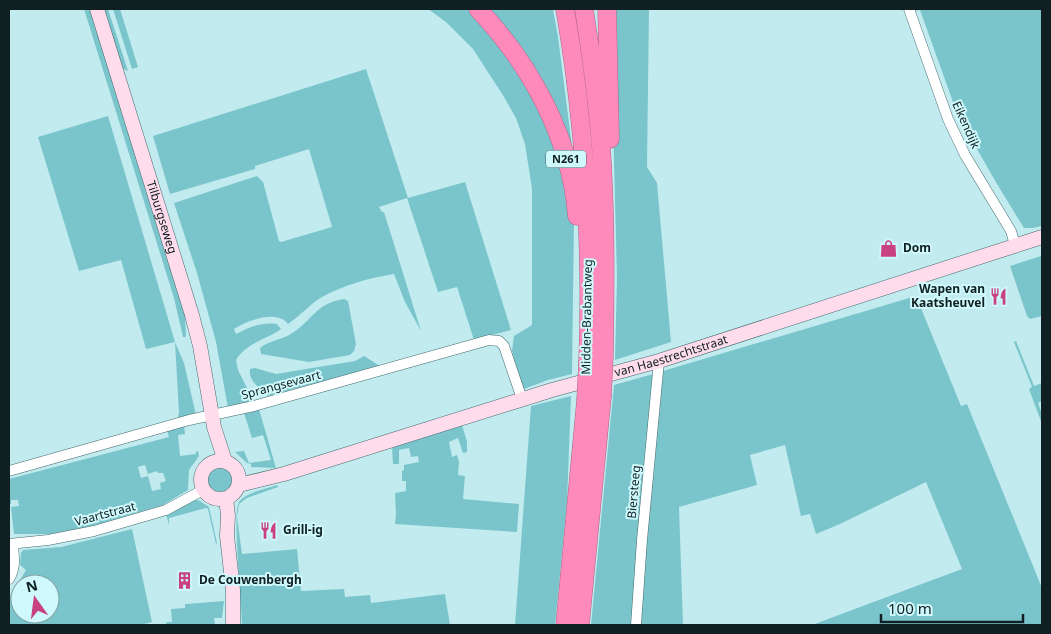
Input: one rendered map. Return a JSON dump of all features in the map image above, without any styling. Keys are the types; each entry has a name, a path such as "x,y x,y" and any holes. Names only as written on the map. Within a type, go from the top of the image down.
{"highway":[{"name":"N261","path":"478,9 503,36 532,79 547,108 563,148 577,207 580,274 589,334"},
{"name":"Midden-Brabantweg","path":"565,9 576,76 586,188 589,334 596,359"},
{"name":"Midden-Brabantweg","path":"580,625 596,359 605,271 603,181 594,76 584,9"},
{"name":"N261","path":"603,181 610,150 607,9"},
{"name":"Midden-Brabantweg","path":"565,625 594,398"}],"street":[{"name":"Tilburgseweg","path":"97,9 192,315 200,346 219,462"},
{"name":"Eikendijk","path":"909,9 948,119 966,155 1011,232 1015,245"},
{"name":"van Haestrechtstraat","path":"239,480 253,482 270,476 284,474 522,399 658,361 1042,237"},
{"name":"Sprangsevaart","path":"9,471 213,420 254,406 489,340 499,341 504,346 522,399"},
{"name":"Biersteeg","path":"636,625 658,361"},
{"path":"219,462 236,469 239,480 234,494 221,499 209,496 203,490 201,484 202,473 205,468 219,462"},
{"name":"Vaartstraat","path":"11,544 64,538 110,526 166,510 203,490"},
{"path":"221,499 228,515 226,536 233,590 233,625"},
{"path":"9,580 15,562 11,544"}],"shaded area":[{"path":"84,9 92,9 186,314 186,337 183,337 174,298"},
{"path":"103,9 108,9 128,71 121,68"},
{"path":"113,9 120,9 138,67 132,69"},
{"path":"428,9 471,9 510,54 559,149 574,220 572,374 524,389 522,388 512,351 514,336 532,325 532,189 525,144 516,118 473,49 446,22"},
{"path":"482,9 553,9 575,170 564,140"},
{"path":"610,9 649,9 647,167 657,183 671,342 615,360 617,277"},
{"path":"913,9 1042,9 1042,226 1024,228 997,184 958,116 920,10 914,11"},
{"path":"366,69 408,198 465,182 511,330 474,340 457,287 438,292 407,198 379,207 384,212 421,331 405,302 394,274 357,282 330,293 288,324 277,317 253,320 234,329 236,334 261,324 277,324 281,329 251,345 240,354 236,360 238,370 253,400 228,408 216,342 197,273 174,203 257,176 263,182 279,241 332,227 309,149 255,166 255,169 170,194 153,136"},
{"path":"108,116 175,342 146,349 121,260 79,271 38,137"},
{"path":"1041,256 1042,316 1030,319 1027,316 1010,266"},
{"path":"916,296 961,406 967,404 1042,588 1042,625 812,625 962,569 926,482 816,534 810,514 801,516 785,445 750,455 757,485 679,507 683,625 641,625 648,520 663,371"},
{"path":"344,299 348,301 356,344 354,351 350,355 309,362 261,354 260,348 297,330 326,304"},
{"path":"1016,341 1034,386 1042,383 1042,401 1038,403 1042,414 1042,424 1029,389 1032,387 1014,342"},
{"path":"175,342 184,363 196,415 177,420 179,413"},
{"path":"364,356 380,366 268,396 256,384 250,373 250,369 255,368 276,374 355,361"},
{"path":"653,374 631,625 591,625 614,385"},
{"path":"571,396 567,502 555,625 515,625 531,406"},
{"path":"259,409 276,468 251,467 251,464 247,463 235,452 244,451 249,463 271,460 263,435 252,438 244,413"},
{"path":"184,424 185,434 178,435 180,456 196,454 198,451 199,456 189,470 188,490 163,505 85,528 50,534 14,534 11,507 19,506 18,500 11,500 11,504 9,504 9,479 169,437 166,428","holes":["145,465 148,474 157,471 158,473 163,473 166,481 160,483 161,489 152,491 148,476 141,478 138,467"]},
{"path":"462,425 467,442 467,452 463,453 458,438 449,442 452,457 457,455 459,462 458,475 465,476 463,499 519,504 517,532 395,524 395,493 406,491 406,481 402,481 404,465 419,462 418,456 411,457 409,448 399,450 399,464 393,464 392,447"},
{"path":"220,468 225,469 231,475 231,485 225,491 220,492 215,491 209,485 208,480 209,475 215,469"},
{"path":"277,485 278,487 247,498 239,504 237,517 239,502 246,496"},
{"path":"194,499 209,507 216,544 208,509 206,508 169,518 169,525 166,514"},
{"path":"237,517 242,554 297,549 301,591 344,589 345,597 370,595 371,603 445,594 450,625 242,625"},
{"path":"132,529 152,622 140,625 9,625 10,596 10,624 60,624 60,574 24,574 26,570 20,565 23,550 61,547"},
{"path":"224,601 222,618 214,618 215,625 165,625 167,622 172,622 171,609 185,608 185,604"}],"place":[{"name":"Dom","path":"889,248"},
{"name":"Wapen van Kaatsheuvel","path":"999,296"},
{"name":"Grill-ig","path":"269,530"},
{"name":"De Couwenbergh","path":"185,580"}]}
